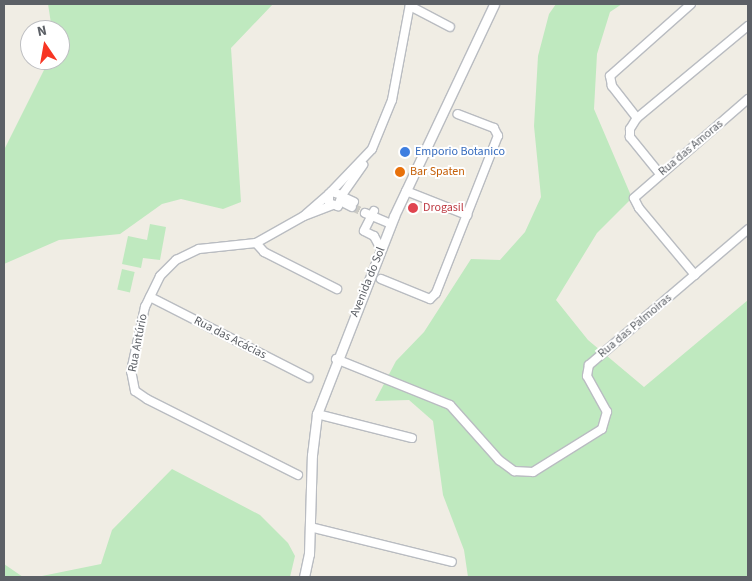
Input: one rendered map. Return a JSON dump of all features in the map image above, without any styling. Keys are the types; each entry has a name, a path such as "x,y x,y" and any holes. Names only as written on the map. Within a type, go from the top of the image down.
{"street":[{"name":"Avenida do Sol","path":"304,577 310,527 312,455 317,414 336,360 392,220 494,4"},
{"path":"637,118 612,86 610,76 691,4"},
{"path":"304,216 330,193 372,149 392,100 410,5 450,27"},
{"path":"660,174 630,137 630,129 637,118 748,26"},
{"name":"Rua das Amoras","path":"695,275 638,208 634,198 748,99"},
{"path":"381,279 433,299 498,133 494,128 458,114"},
{"path":"304,216 332,205 342,198 365,158"},
{"path":"406,191 467,215"},
{"path":"330,193 353,205"},
{"path":"330,193 328,200 332,205"},
{"path":"365,229 370,212 392,220"},
{"name":"Rua Antúrio","path":"298,475 135,391 131,380 134,346 139,322 160,276 189,252 256,243 304,216"},
{"path":"365,229 385,238"},
{"path":"365,229 374,236 381,249"},
{"name":"Rua das Palmoiras","path":"336,360 450,405 498,460 514,471 533,472 602,429 607,412 589,383 586,368 748,229"},
{"path":"256,243 264,252 337,289"},
{"name":"Rua das Acácias","path":"150,297 309,378"},
{"path":"317,414 412,438"},
{"path":"310,527 452,562"}],"green space":[{"path":"48,4 273,4 231,48 241,202 223,209 181,199 162,204 120,234 59,240 4,264 4,150 44,70 70,70 70,20 50,20"},
{"path":"556,4 622,4 610,12 597,54 594,109 632,198 597,233 556,300 588,340 644,387 748,300 748,577 468,577 464,550 443,495 433,421 409,400 375,401 396,361 424,332 471,259 500,260 525,232 541,197 534,126 538,56 549,14"},
{"path":"150,224 166,227 160,260 143,258 141,268 122,264 128,236 147,240"},
{"path":"122,269 135,272 130,292 117,289"},
{"path":"172,469 260,515 288,543 295,556 290,577 37,577 101,564 112,530"},
{"path":"4,564 23,577 4,577"}],"tunnel":[{"path":"352,207 365,213"}],"place":[{"name":"Emporio Botanico","path":"405,152"},
{"name":"Bar Spaten","path":"400,172"},
{"name":"Drogasil","path":"413,208"}]}
